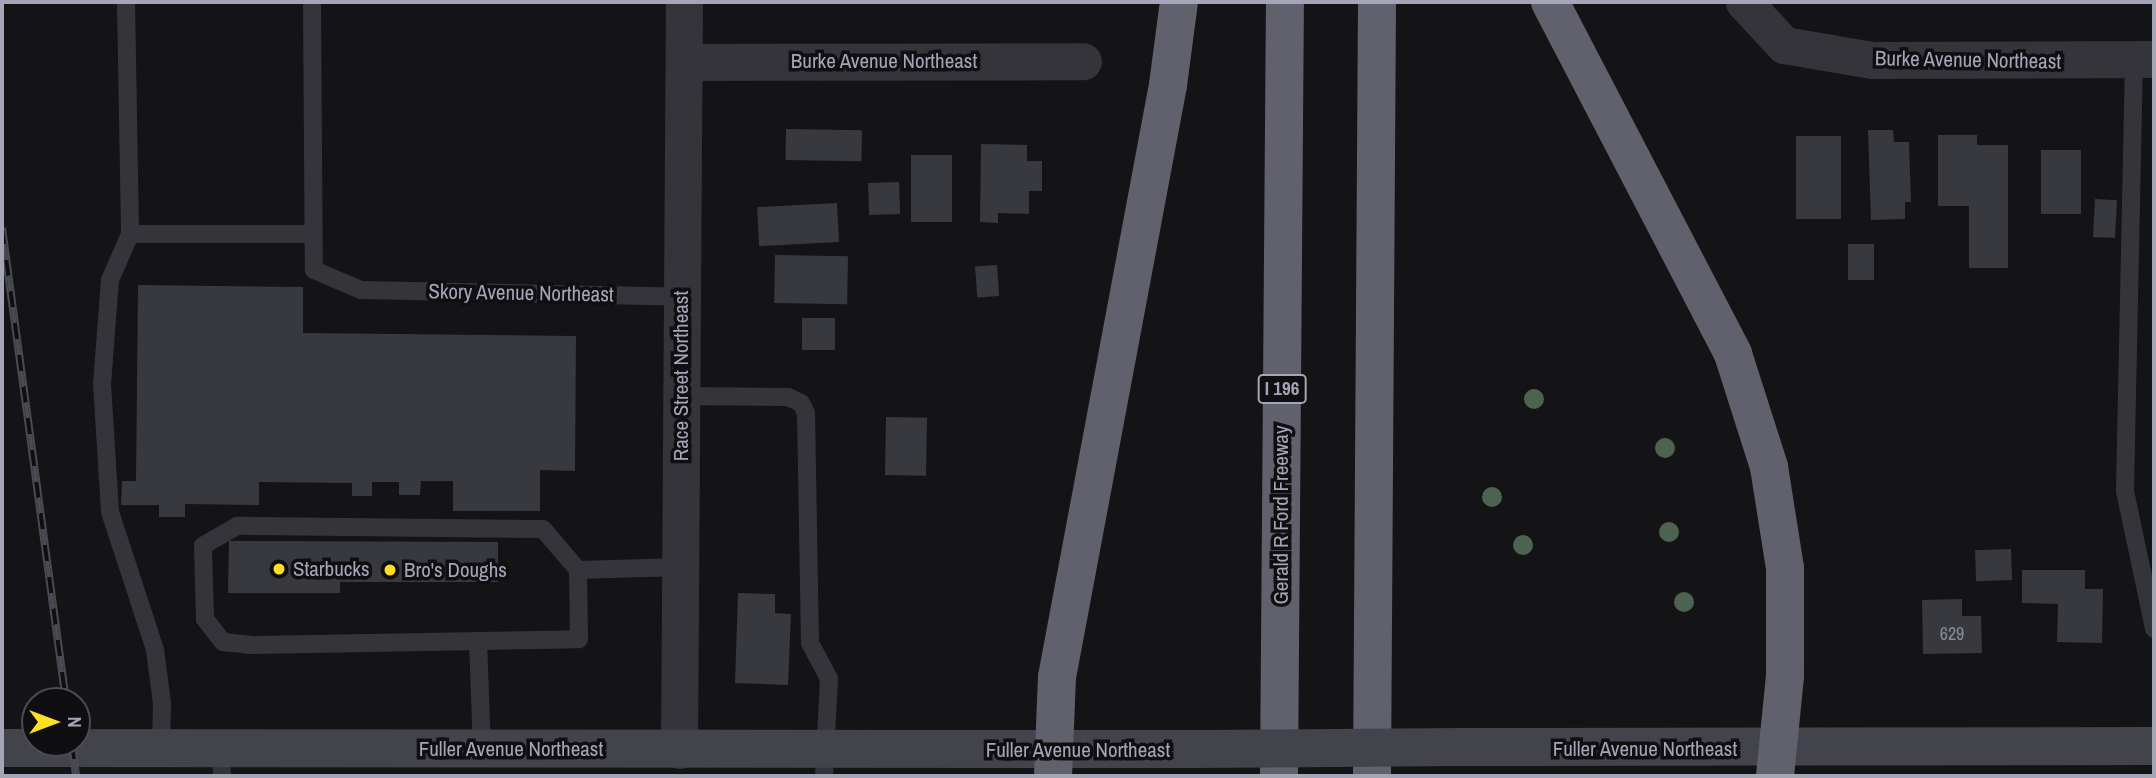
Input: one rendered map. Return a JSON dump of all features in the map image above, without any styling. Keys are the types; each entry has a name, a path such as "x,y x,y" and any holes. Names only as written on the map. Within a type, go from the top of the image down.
{"highway":[{"path":"1052,763 1057,677 1168,85 1179,2"},
{"name":"Gerald R Ford Freeway","path":"1279,776 1284,2"},
{"path":"1372,776 1377,2"},
{"path":"1550,2 1733,354 1769,467 1785,568 1785,676 1777,763"}],"main road":[{"name":"Fuller Avenue Northeast","path":"2,748 161,746 221,762 482,749 679,750 823,763 1052,763 1193,749 1462,747 1777,763 2154,746"}],"street":[{"name":"Race Street Northeast","path":"679,750 684,2"},
{"name":"Burke Avenue Northeast","path":"1744,2 1784,45 1872,60 2144,60"},
{"name":"Burke Avenue Northeast","path":"684,62 1083,61"}],"lane":[{"path":"126,2 130,234 110,280 102,384 110,512 155,650 162,703 161,746"},
{"path":"130,234 312,234 312,2"},
{"path":"2144,60 2124,491 2154,629"},
{"name":"Skory Avenue Northeast","path":"312,234 314,270 361,290 681,297"},
{"path":"681,396 789,397 801,403 806,413 810,643 829,678 823,763"},
{"path":"237,526 543,529 578,570 579,639 250,645 223,642 205,619 203,546 237,526"},
{"path":"578,570 680,568"},
{"path":"478,641 482,749"}],"building":[{"path":"786,129 862,130 861,161 785,160"},
{"path":"1868,130 1893,130 1894,142 1909,142 1911,202 1905,202 1905,219 1871,220"},
{"path":"1938,135 1977,135 1977,145 2008,145 2008,268 1969,268 1969,206 1938,206"},
{"path":"1796,136 1841,136 1841,219 1796,219"},
{"path":"981,144 1027,145 1027,161 1042,161 1042,191 1029,191 1029,214 998,213 998,223 980,222"},
{"path":"2041,150 2081,150 2081,214 2041,214"},
{"path":"911,155 952,155 952,222 911,222"},
{"path":"899,182 900,214 869,215 868,183"},
{"path":"2095,199 2117,200 2115,238 2093,237"},
{"path":"837,203 839,242 759,246 757,207"},
{"path":"1848,244 1874,244 1874,280 1848,280"},
{"path":"775,255 848,256 847,304 774,303"},
{"path":"997,265 999,296 977,297 975,267"},
{"path":"138,285 303,287 303,333 576,336 575,471 540,470 540,511 453,511 453,481 421,481 420,495 399,495 399,482 372,482 372,496 352,496 352,483 259,482 259,505 185,504 185,517 159,517 159,505 121,505 122,481 136,481"},
{"path":"802,318 835,318 835,350 802,350"},
{"path":"886,417 927,418 926,476 885,475"},
{"path":"229,541 498,542 498,582 340,582 340,593 228,593"},
{"path":"2011,549 2012,580 1976,581 1975,550"},
{"path":"2022,570 2085,570 2085,589 2103,589 2102,643 2057,642 2058,604 2022,603"},
{"path":"738,593 775,594 775,613 791,614 788,685 735,683"},
{"path":"1962,599 1962,616 1981,616 1982,653 1923,654 1922,600"}],"railway":[{"path":"2,228 64,687"},
{"path":"74,757 76,776"}],"place":[{"name":"Starbucks","path":"279,569"},
{"name":"Bro's Doughs","path":"390,570"}]}
